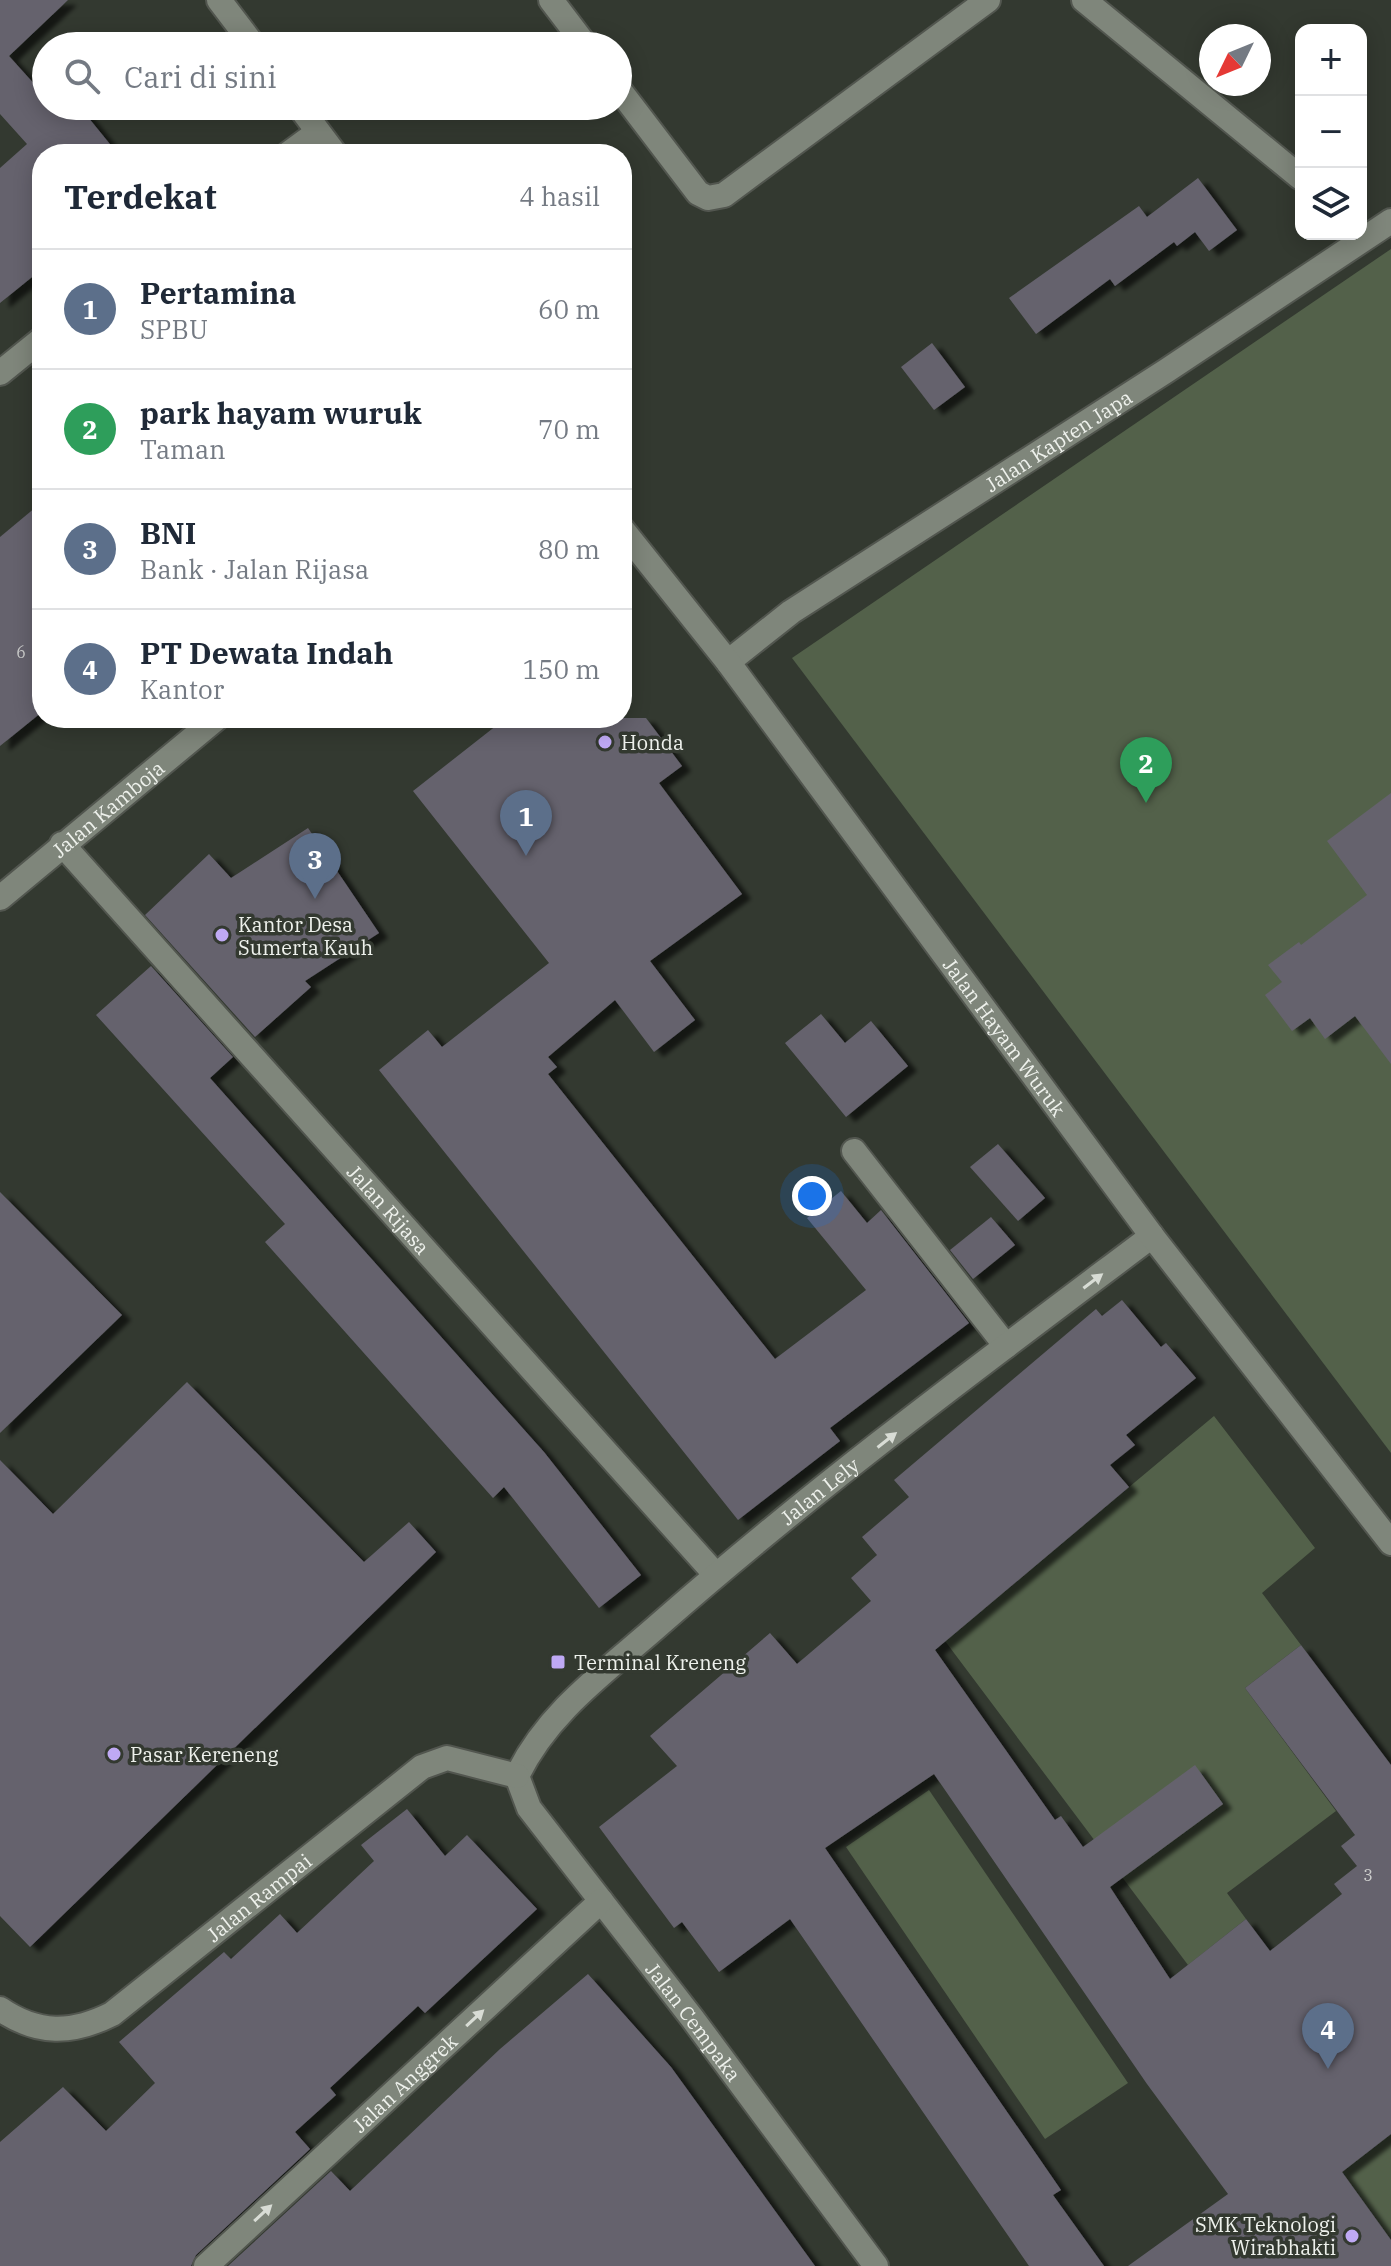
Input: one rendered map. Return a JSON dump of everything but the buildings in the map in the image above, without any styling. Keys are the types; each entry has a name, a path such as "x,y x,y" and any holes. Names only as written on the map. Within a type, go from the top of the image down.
{"street":[{"path":"219,0 243,32"},
{"path":"551,0 575,32"},
{"path":"632,106 698,193 708,198 724,195 988,0"},
{"path":"1084,0 1295,173"},
{"path":"309,120 327,144"},
{"path":"302,144 318,132"},
{"name":"Jalan Kapten Japa","path":"728,662 791,612 1166,371 1374,227"},
{"path":"0,373 32,347"},
{"name":"Jalan Hayam Wuruk","path":"632,542 728,662 1152,1236 1391,1543"},
{"name":"Jalan Kamboja","path":"0,898 205,728"},
{"name":"Jalan Rijasa","path":"62,844 716,1575"},
{"path":"854,1151 1006,1346"},
{"name":"Jalan Lely","path":"517,1776 531,1746 561,1710 716,1575 1006,1346 1152,1236"},
{"name":"Jalan Rampai","path":"0,2009 50,2030 84,2028 112,2014 422,1767 447,1758 517,1776"},
{"name":"Jalan Cempaka","path":"517,1776 529,1808 876,2266"},
{"name":"Jalan Anggrek","path":"206,2266 601,1901"}],"green space":[{"path":"1391,249 1391,1453 792,658"},
{"path":"1214,1416 1315,1548 1262,1593 1301,1645 1245,1688 1336,1811 1227,1893 1246,1919 1188,1965 945,1641"},
{"path":"929,1790 1128,2083 1045,2139 846,1847"},
{"path":"1391,2134 1391,2240 1342,2172"}],"place":[{"name":"Honda","path":"605,742"},
{"name":"park hayam wuruk","path":"1146,803"},
{"name":"Pertamina","path":"526,856"},
{"name":"BNI","path":"315,899"},
{"name":"Kantor Desa Sumerta Kauh","path":"222,935"},
{"name":"Terminal Kreneng","path":"558,1662"},
{"name":"Pasar Kereneng","path":"114,1754"},
{"name":"PT Dewata Indah","path":"1328,2069"},
{"name":"SMK Teknologi Wirabhakti","path":"1352,2236"}]}
